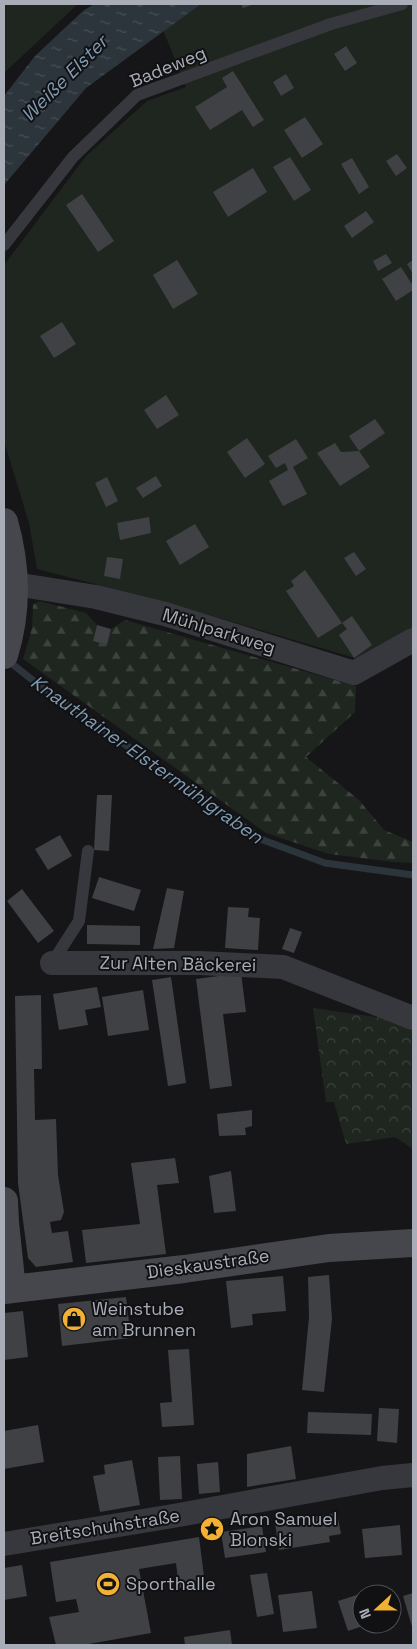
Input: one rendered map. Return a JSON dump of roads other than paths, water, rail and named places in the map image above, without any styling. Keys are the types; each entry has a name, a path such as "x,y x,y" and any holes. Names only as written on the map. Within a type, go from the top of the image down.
{"main road":[{"path":"4,522 10,545 15,584 13,618 4,655"},
{"path":"4,1201 8,1289"},
{"name":"Dieskaustraße","path":"8,1289 184,1269 329,1248 413,1243"}],"street":[{"name":"Mühlparkweg","path":"15,584 96,597 165,614 354,673 413,640"},
{"name":"Zur Alten Bäckerei","path":"52,962 200,963 283,967 413,1018"},
{"name":"Breitschuhstraße","path":"4,1544 382,1478 413,1475"}],"lane":[{"name":"Badeweg","path":"4,245 73,157 137,94 331,24 402,4"},
{"name":"Zur Alten Bäckerei","path":"52,962 79,921 88,852"}],"water":[{"name":"Weiße Elster","path":"94,4 201,4 86,88 4,185 4,96 35,56 83,11"}],"waterway":[{"name":"Knauthainer Elstermühlgraben","path":"6,659 35,682 263,840 325,863 413,875"}],"place":[{"name":"Weinstube am Brunnen","path":"74,1319"},
{"name":"Aron Samuel Blonski","path":"212,1529"},
{"name":"Sporthalle","path":"108,1584"}]}
